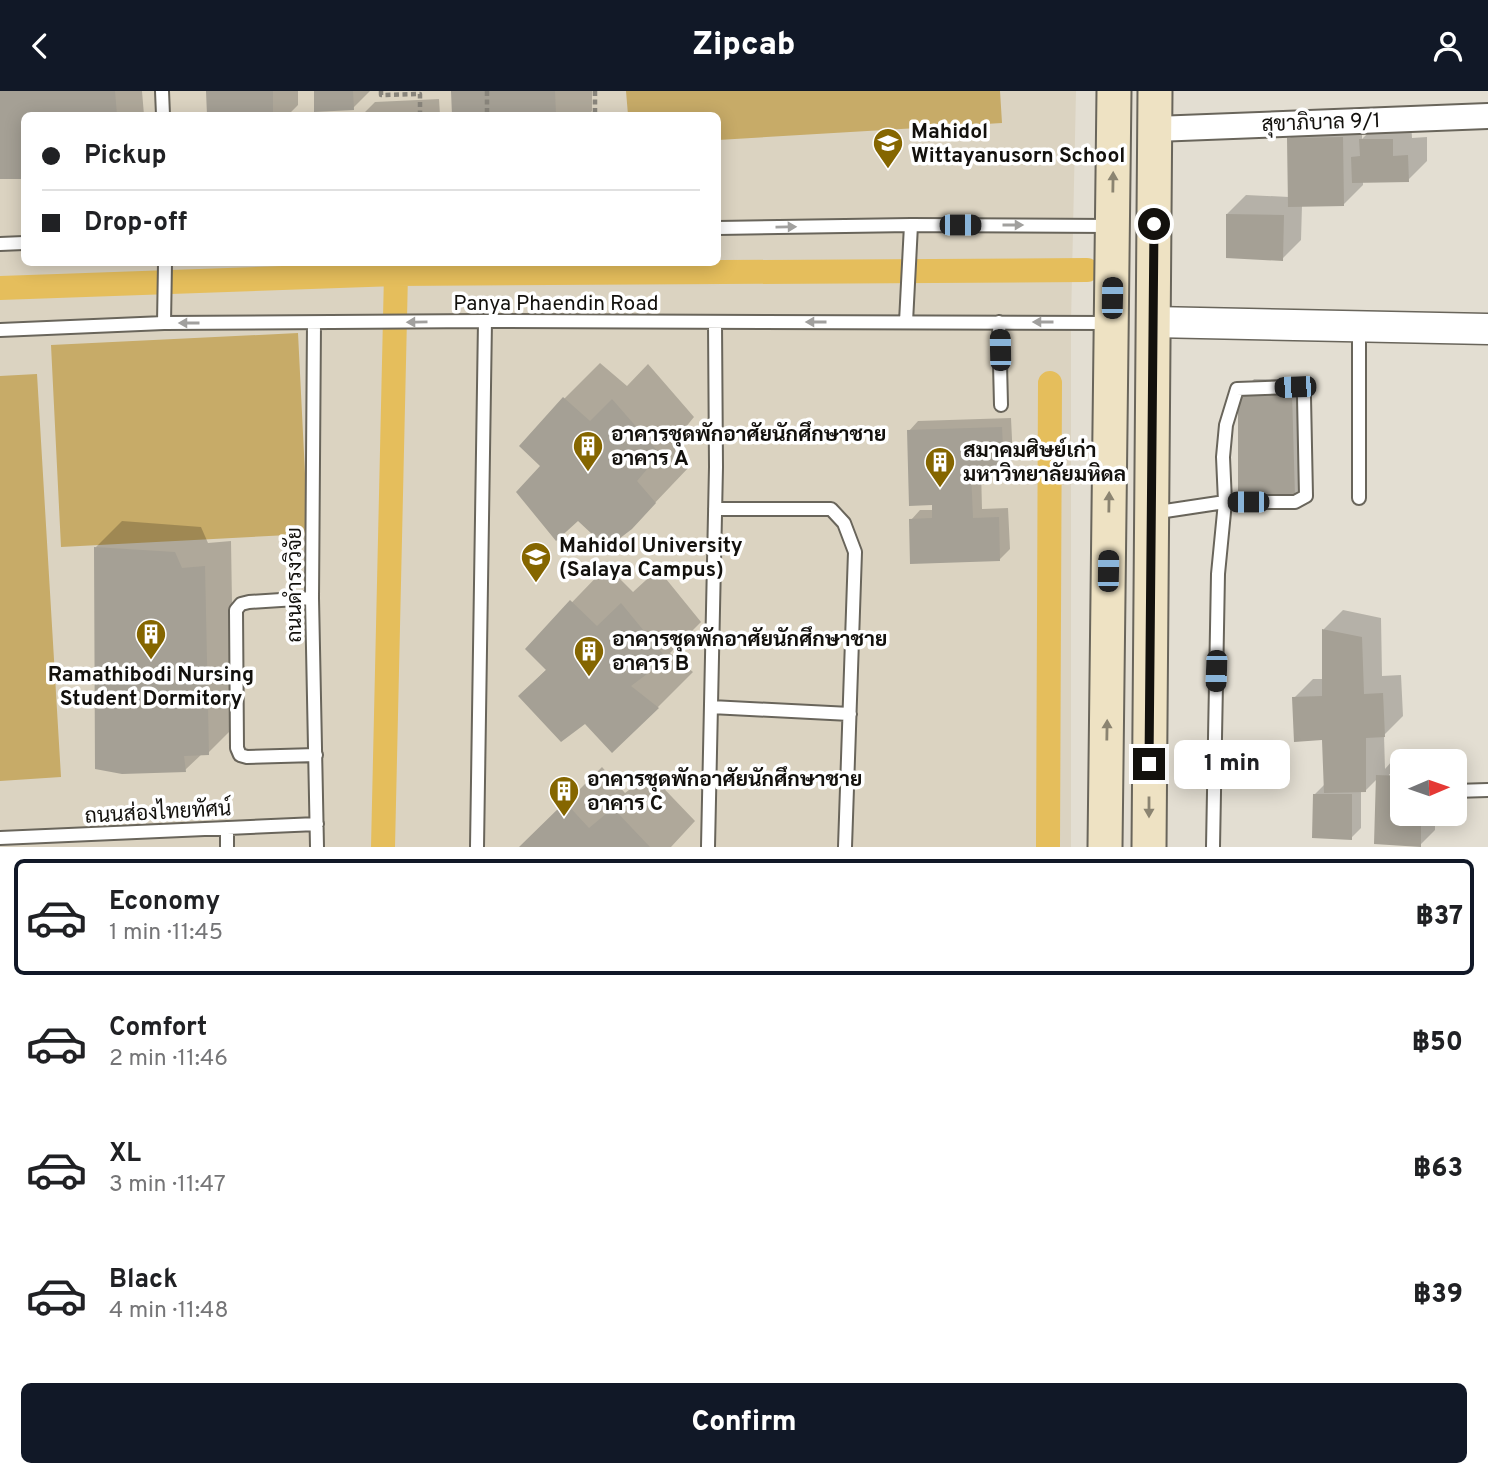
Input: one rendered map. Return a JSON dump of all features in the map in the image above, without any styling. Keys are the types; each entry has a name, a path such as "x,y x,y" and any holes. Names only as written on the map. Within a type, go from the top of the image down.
{"main road":[{"path":"1105,847 1114,91"},
{"path":"1149,847 1155,91"},
{"path":"1112,323 1153,322"}],"street":[{"name":"สุขาภิบาล 9/1","path":"1155,129 1488,116"},
{"path":"1153,322 1488,329"}],"lane":[{"path":"162,91 163,112"},
{"path":"906,322 911,225"},
{"path":"721,228 1113,226"},
{"path":"0,244 21,243"},
{"path":"164,323 165,266"},
{"path":"477,847 485,321"},
{"path":"999,322 1001,405"},
{"name":"Panya Phaendin Road","path":"0,330 164,323 1112,323"},
{"name":"ถนนดำรงวิจัย","path":"314,323 312,598 317,847"},
{"path":"709,847 715,509 715,323"},
{"path":"1359,327 1359,498"},
{"path":"1152,513 1225,502 1295,502 1306,496 1302,388 1237,389 1226,425 1223,457 1225,502 1219,574 1213,847"},
{"path":"715,509 831,509 844,523 855,552 845,847"},
{"path":"312,598 249,601 236,610 237,748 240,755 247,757 316,755"},
{"path":"711,707 850,714"},
{"path":"1467,791 1488,790"},
{"name":"ถนนส่องไทยทัศน์","path":"0,838 317,824"},
{"path":"227,828 227,847"}],"path":[{"path":"381,91 381,95 420,94 421,112"},
{"path":"487,91 487,112"},
{"path":"595,91 595,112"}],"shaded area":[{"name":"Mahidol University (Salaya Campus)","path":"0,91 1076,91 1071,322 1071,847 0,847"},
{"path":"626,91 1000,91 1002,123 721,140 721,112 628,112"},
{"path":"298,333 308,534 61,547 51,345"},
{"path":"37,374 61,777 0,781 0,376"}],"building":[{"path":"0,91 115,91 117,112 21,112 21,179 0,179"},
{"path":"206,91 273,91 273,112 207,112"},
{"path":"314,91 353,91 354,110 314,112"},
{"path":"451,91 555,91 556,112 452,112"},
{"path":"1343,137 1344,206 1288,207 1287,138"},
{"path":"1359,139 1393,139 1393,156 1408,155 1409,182 1352,183 1351,157 1360,156"},
{"path":"1226,214 1284,215 1283,261 1226,258"},
{"path":"1238,393 1292,393 1295,497 1238,495"},
{"name":"อาคารชุดพักอาศัยนักศึกษาชาย อาคาร A","path":"563,397 590,421 612,399 660,454 637,481 656,503 632,529 607,548 578,521 556,541 516,492 540,466 519,446"},
{"name":"สมาคมศิษย์เก่า มหาวิทยาลัยมหิดล","path":"1002,427 1004,471 971,472 973,518 999,517 1000,561 910,564 909,519 932,518 932,505 909,506 907,430"},
{"name":"Ramathibodi Nursing Student Dormitory","path":"94,547 175,552 182,568 205,566 209,755 184,756 186,772 122,774 95,769"},
{"name":"อาคารชุดพักอาศัยนักศึกษาชาย อาคาร B","path":"570,600 597,626 621,603 667,659 631,686 659,708 612,753 585,724 561,742 518,696 546,670 525,649"},
{"path":"1322,629 1362,637 1364,694 1383,693 1385,737 1366,738 1366,792 1324,793 1322,740 1294,742 1292,697 1322,696"},
{"path":"1376,775 1390,776 1390,826 1421,826 1421,847 1374,844"},
{"path":"1313,794 1352,794 1352,840 1312,838"},
{"name":"อาคารชุดพักอาศัยนักศึกษาชาย อาคาร C","path":"565,802 589,828 613,808 650,847 519,847"}],"waterway":[{"path":"0,288 396,274 1087,270"},
{"path":"383,847 396,274"},
{"path":"1048,847 1050,383"}],"place":[{"name":"Mahidol Wittayanusorn School","path":"888,170"},
{"name":"อาคารชุดพักอาศัยนักศึกษาชาย อาคาร A","path":"588,473"},
{"name":"สมาคมศิษย์เก่า มหาวิทยาลัยมหิดล","path":"940,489"},
{"name":"Mahidol University (Salaya Campus)","path":"536,584"},
{"name":"Ramathibodi Nursing Student Dormitory","path":"151,661"},
{"name":"อาคารชุดพักอาศัยนักศึกษาชาย อาคาร B","path":"589,678"},
{"name":"อาคารชุดพักอาศัยนักศึกษาชาย อาคาร C","path":"564,818"}],"route":[{"path":"1149,764 1154,224"}]}
